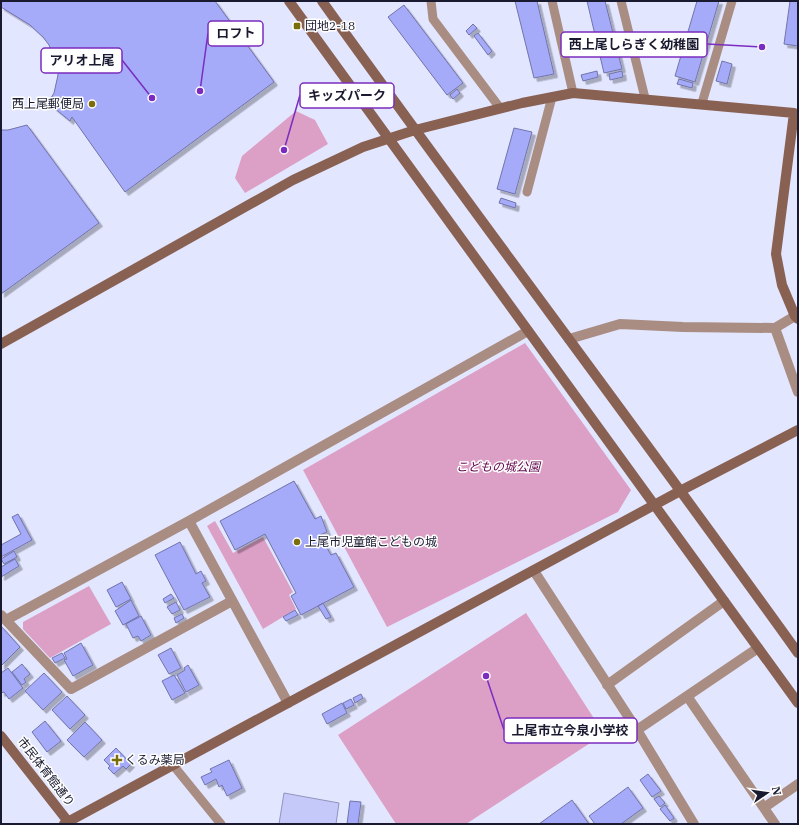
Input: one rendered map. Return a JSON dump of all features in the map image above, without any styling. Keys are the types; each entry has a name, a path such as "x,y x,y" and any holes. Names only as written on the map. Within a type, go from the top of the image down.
{"street":[{"path":"289,1 798,703"},
{"path":"326,2 415,130 682,490 798,653"},
{"path":"1,344 293,180 332,161 387,138 500,108 573,92 796,113 776,254 782,285 796,318 775,328 683,327 620,324 569,339"},
{"path":"775,328 798,392"},
{"path":"232,601 71,689 4,618 189,522 528,331"},
{"path":"67,823 682,490 798,430"},
{"path":"189,522 288,703"},
{"path":"534,571 636,730 694,824"},
{"path":"607,685 724,601"},
{"path":"636,730 758,648"},
{"path":"687,696 775,824"},
{"name":"市民体育館通り","path":"1,736 67,823"},
{"path":"764,807 798,784"}],"lane":[{"path":"430,1 433,19 500,108"},
{"path":"552,1 573,92"},
{"path":"622,1 645,98"},
{"path":"702,103 732,1"},
{"path":"527,192 552,97"},
{"path":"174,765 221,824"}],"green space":[{"path":"296,111 315,120 328,144 245,193 235,178 242,156"},
{"name":"こどもの城公園","path":"525,343 631,490 618,512 387,627 303,470"},
{"path":"215,521 233,553 263,537 293,592 289,595 296,609 263,629 207,526"},
{"path":"89,586 111,624 50,658 23,629 23,622"},
{"path":"526,613 604,734 466,824 396,824 338,735"}],"water":[{"path":"284,793 339,803 336,824 279,824"}],"building":[{"path":"1,1 215,1 274,82 125,192 72,117 70,121 48,103 54,93 58,75 57,64 49,45 30,25 1,7"},
{"path":"515,1 537,1 554,74 534,78"},
{"path":"587,1 605,1 622,69 604,73"},
{"path":"697,1 719,1 695,82 675,76"},
{"path":"790,1 798,1 798,46 784,44"},
{"path":"404,5 463,83 447,95 388,17"},
{"path":"473,24 477,28 469,35 466,31"},
{"path":"478,33 492,51 488,55 474,36"},
{"path":"722,61 732,64 727,84 716,81"},
{"path":"597,71 598,77 583,81 581,75"},
{"path":"622,71 623,77 610,80 609,74"},
{"path":"679,79 693,83 692,88 677,84"},
{"path":"457,89 460,93 453,99 450,95"},
{"path":"27,125 99,223 1,294 1,130 8,130"},
{"path":"514,128 532,132 515,194 497,189"},
{"path":"501,198 516,203 515,208 499,203"},
{"name":"上尾市児童館こどもの城","path":"294,481 315,519 321,516 327,532 320,535 331,555 336,553 354,587 301,615 291,596 296,593 265,534 235,550 220,521"},
{"path":"18,514 32,540 1,557 1,545 21,534 12,517"},
{"path":"180,542 196,574 201,571 206,581 202,583 210,597 184,610 155,555"},
{"path":"14,551 17,557 4,564 1,559"},
{"path":"15,559 19,566 1,577 1,567"},
{"path":"122,582 131,599 116,607 107,590"},
{"path":"171,594 174,598 165,603 163,599"},
{"path":"131,600 139,616 123,625 115,611"},
{"path":"176,602 180,610 172,614 167,607"},
{"path":"323,603 331,617 326,619 318,606"},
{"path":"295,610 298,615 286,621 283,617"},
{"path":"182,614 184,618 176,623 174,618"},
{"path":"141,616 151,635 141,641 138,636 133,638 126,624"},
{"path":"1,626 20,647 1,666"},
{"path":"81,643 93,665 73,676 64,660 67,659 64,653"},
{"path":"171,648 181,668 169,674 158,655"},
{"path":"62,653 65,658 55,663 52,658"},
{"path":"22,664 30,674 24,679 26,682 22,685 12,672"},
{"path":"188,665 199,685 186,692 177,675 185,670 184,668"},
{"path":"8,668 23,688 9,699 4,692 1,693 1,673"},
{"path":"44,673 62,692 43,710 25,691"},
{"path":"174,675 185,693 172,700 162,681"},
{"path":"361,694 363,698 355,703 353,698"},
{"path":"67,696 85,715 70,729 52,710"},
{"path":"351,699 354,705 346,709 343,703"},
{"path":"342,703 347,713 327,724 322,714"},
{"path":"45,721 61,741 47,752 32,732"},
{"path":"85,722 102,740 84,757 67,740"},
{"path":"116,748 131,764 126,769 123,766 114,774 108,768 110,766 104,760"},
{"path":"229,760 242,788 227,796 222,785 219,787 216,779 205,785 201,777 212,772 210,769"},
{"path":"648,774 661,791 652,797 640,780"},
{"path":"628,787 643,808 621,824 595,824 589,816"},
{"path":"659,796 665,803 660,807 654,799"},
{"path":"572,800 589,824 539,824"},
{"path":"350,801 361,802 358,824 347,824"},
{"path":"665,805 674,818 670,821 660,809"}],"place":[{"name":"団地2-18","path":"297,26"},
{"name":"西上尾しらぎく幼稚園","path":"762,47"},
{"name":"ロフト","path":"200,91"},
{"name":"アリオ上尾","path":"152,98"},
{"name":"西上尾郵便局","path":"92,104"},
{"name":"キッズパーク","path":"284,150"},
{"name":"上尾市児童館こどもの城","path":"297,542"},
{"name":"上尾市立今泉小学校","path":"486,676"},
{"name":"くるみ薬局","path":"117,760"}]}
